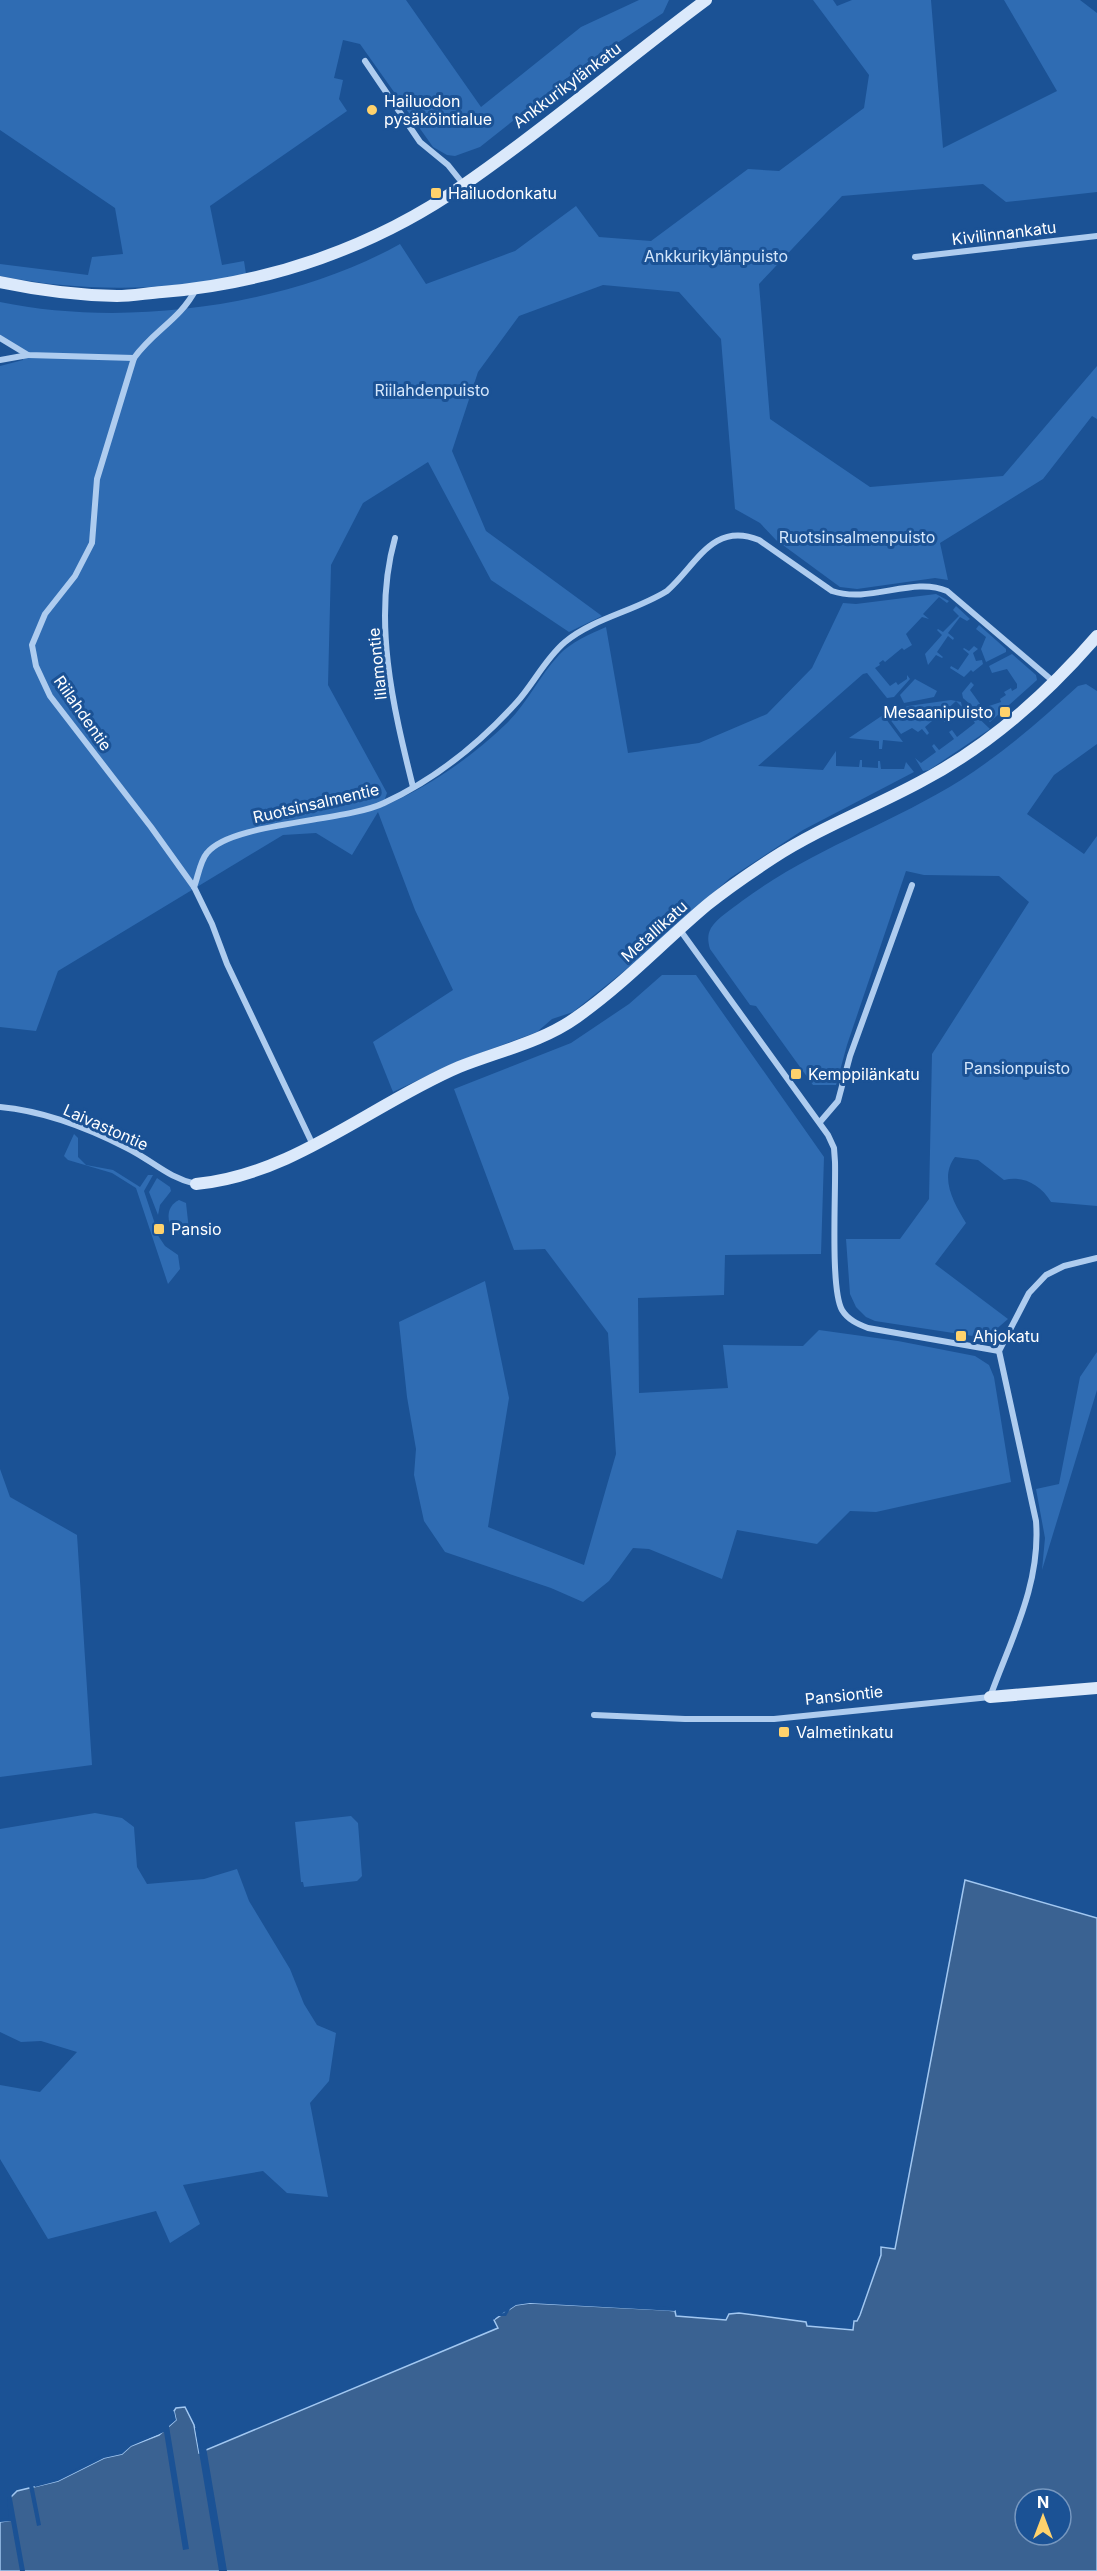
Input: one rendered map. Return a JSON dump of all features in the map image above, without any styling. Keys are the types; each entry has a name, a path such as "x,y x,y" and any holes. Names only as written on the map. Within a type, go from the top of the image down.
{"street":[{"name":"Ankkurikylänkatu","path":"0,282 65,293 119,296 196,290 250,280 318,260 400,223 464,185 706,0"},
{"path":"365,62 420,142 448,165 464,185"},
{"name":"Kivilinnankatu","path":"915,257 1097,236"},
{"name":"Riilahdentie","path":"196,290 182,313 146,341 134,358 98,479 92,543 75,576 45,615 32,645 36,666 50,696 194,887 212,924 227,964 313,1145"},
{"path":"0,338 28,355"},
{"path":"0,360 28,355 134,358"},
{"name":"Ruotsinsalmentie","path":"194,887 206,854 218,842 244,834 382,804 470,750 518,700 565,642 667,591 703,550 726,537 748,536 759,540 832,591 841,594 862,595 921,587 940,588 956,596 1055,682"},
{"name":"Iilamontie","path":"395,538 385,583 387,648 398,729 413,787"},
{"name":"Metallikatu","path":"196,1184 234,1178 281,1161 381,1106 459,1067 509,1050 573,1020 616,987 734,884 805,839 922,782 977,748 1055,682 1097,636"},
{"path":"820,1122 838,1101 850,1056 912,885"},
{"path":"680,930 820,1122 834,1149 837,1292 845,1315 857,1324 868,1328 999,1351"},
{"name":"Laivastontie","path":"0,1107 51,1117 126,1148 176,1180 196,1184"},
{"path":"990,1697 1024,1608 1036,1564 1037,1542 1031,1499 999,1351 1029,1293 1046,1275 1064,1266 1097,1258"},
{"name":"Pansiontie","path":"594,1715 685,1719 774,1719 1097,1688"}],"green space":[{"path":"0,0 406,0 481,107 581,27 639,0 669,0 663,13 585,64 480,147 455,156 447,155 433,147 360,44 343,40 334,78 343,80 339,99 347,111 210,206 222,265 244,261 246,274 185,284 123,288 61,285 0,276 0,264 88,275 92,257 123,254 115,208 0,130"},
{"path":"813,0 833,0 837,6 852,0 931,0 943,148 1057,91 1004,0 1080,0 1097,13 1097,192 1006,202 983,184 842,196 759,284 770,419 870,487 1003,476 1097,366 1097,419 1092,416 1043,479 940,543 948,580 935,578 857,589 840,587 776,540 760,523 735,509 721,339 679,292 603,285 519,316 478,372 452,451 486,531 602,616 569,632 491,580 428,462 363,503 331,565 328,685 387,793 382,807 416,791 478,749 513,716 564,650 606,627 628,753 699,743 767,714 812,668 843,603 856,604 936,594 949,601 947,603 939,597 923,614 929,619 922,617 906,634 912,645 904,650 902,648 875,668 890,686 896,682 898,685 907,679 907,675 910,679 894,697 887,698 867,673 863,674 758,766 823,770 836,751 836,766 859,767 860,760 862,760 862,767 878,768 878,761 880,761 881,769 904,769 906,762 914,772 803,830 730,878 638,960 573,1012 552,1019 537,1032 454,1063 393,1092 373,1042 453,990 415,910 378,812 352,855 316,833 283,835 58,971 36,1031 0,1027 0,366 23,360 20,348 0,335 0,302 48,310 99,313 152,312 204,306 257,297 307,283 355,266 400,244 426,284 515,251 576,206 599,237 651,241 748,169 779,171 864,108 869,75"},
{"path":"956,606 970,619 967,621 960,617 948,633 954,638 953,640 948,636 937,652 943,657 936,655 928,665 925,654 942,635 937,630 943,632 959,616 953,610"},
{"path":"979,625 1006,649 1006,652 986,662 981,649 986,637 976,629"},
{"path":"974,646 978,649 973,653 976,661 982,660 983,664 973,672 971,670 964,677 950,668 951,666 958,670 969,654 963,649 969,651"},
{"path":"1012,654 1036,675 1037,680 990,722 963,698 962,693 971,682 974,685 970,690 983,708 1001,702 1000,699 1006,695 1004,692 1017,688 1017,684 1007,669 992,673 989,666"},
{"path":"915,679 937,691 934,697 904,703 900,695"},
{"name":"Pansionpuisto","path":"1086,684 1097,691 1097,744 1054,775 1027,814 1084,854 1097,836 1097,1206 1051,1202 1037,1186 1025,1180 1004,1180 978,1160 955,1157 950,1165 948,1182 953,1199 966,1223 935,1264 1008,1319 986,1338 875,1321 866,1317 856,1307 850,1294 846,1239 900,1239 929,1199 932,1054 1029,902 999,876 924,875 906,871 847,1045 836,1085 813,1085 756,1006 750,1005 710,949 708,938 710,931 717,920 730,910 796,866 906,811 961,780 1021,736 1078,686"},
{"path":"956,701 942,714 947,721 945,722 939,715 925,727 929,733 927,735 922,729 918,732 912,728 901,734 886,714 908,706"},
{"path":"968,708 990,729 929,770 923,771 915,758 921,763 936,752 932,746 934,744 939,750 954,739 949,732 952,730 957,737 975,723 966,710"},
{"path":"883,715 903,742 883,740 882,749 879,749 879,741 849,738"},
{"path":"662,975 696,975 824,1157 821,1254 725,1255 724,1295 638,1298 639,1393 728,1388 723,1345 803,1346 819,1330 898,1341 975,1356 989,1365 994,1377 1011,1482 876,1512 850,1511 817,1544 737,1530 722,1579 649,1549 633,1548 609,1581 583,1602 551,1588 445,1552 424,1521 414,1475 416,1449 407,1397 399,1322 485,1281 509,1398 488,1527 584,1565 616,1454 608,1333 545,1249 514,1250 454,1089 571,1043 629,1004"},
{"path":"74,1134 78,1138 78,1157 86,1165 113,1170 140,1187 148,1175 153,1175 144,1191 155,1224 153,1228 165,1246 178,1255 180,1269 168,1284 136,1188 112,1173 68,1160 64,1156"},
{"path":"157,1178 170,1187 171,1191 160,1205 158,1215 149,1192"},
{"path":"179,1200 186,1203 189,1230 184,1236 172,1230 169,1221 170,1209"},
{"path":"1097,1352 1097,1390 1042,1570 1045,1538 1036,1489 1059,1484 1080,1377"},
{"path":"0,1469 10,1497 77,1535 92,1765 0,1777"},
{"path":"95,1813 122,1818 134,1827 137,1867 147,1884 204,1879 237,1869 249,1901 290,1969 304,2004 317,2025 336,2033 329,2081 310,2103 328,2197 287,2193 263,2171 183,2185 200,2224 170,2243 156,2211 48,2239 0,2159 0,2085 40,2092 77,2052 41,2041 21,2042 0,2032 0,1829"},
{"path":"351,1816 358,1823 362,1876 357,1881 304,1887 301,1882 295,1822"}],"shaded area":[{"path":"965,1880 1097,1918 1097,2571 0,2571 0,2522 12,2520 10,2498 17,2491 58,2481 104,2458 122,2454 131,2446 159,2435 176,2420 174,2411 176,2408 185,2407 194,2425 199,2453 498,2328 494,2320 516,2305 530,2303 667,2310 675,2311 676,2316 726,2320 729,2314 739,2313 806,2322 807,2326 853,2330 854,2321 857,2321 860,2315 881,2255 881,2247 895,2249"}],"pier":[{"path":"529,2300 667,2307 674,2308 675,2311 530,2303 516,2305 506,2316 497,2316 494,2320 492,2317 504,2313 515,2303"},
{"path":"174,2411 176,2420 169,2426 189,2549 183,2550 164,2432 131,2446 122,2454 104,2458 58,2481 35,2487 33,2484 57,2479 102,2455 121,2452 129,2444 161,2430 173,2419 171,2413"},
{"path":"195,2428 198,2428 201,2449 206,2447 227,2571 219,2571"},
{"path":"33,2484 41,2525 37,2526 29,2486"},
{"path":"11,2493 25,2571 20,2571 11,2521 0,2522 0,2519 9,2518 7,2498"}],"place":[{"name":"Hailuodon pysäköintialue","path":"372,110"},
{"name":"Hailuodonkatu","path":"436,193"},
{"name":"Mesaanipuisto","path":"1005,712"},
{"name":"Kemppilänkatu","path":"796,1074"},
{"name":"Pansio","path":"159,1229"},
{"name":"Ahjokatu","path":"961,1336"},
{"name":"Valmetinkatu","path":"784,1732"}],"park label":[{"name":"Ankkurikylänpuisto","path":"716,256"},
{"name":"Riilahdenpuisto","path":"432,390"},
{"name":"Ruotsinsalmenpuisto","path":"857,537"}]}
